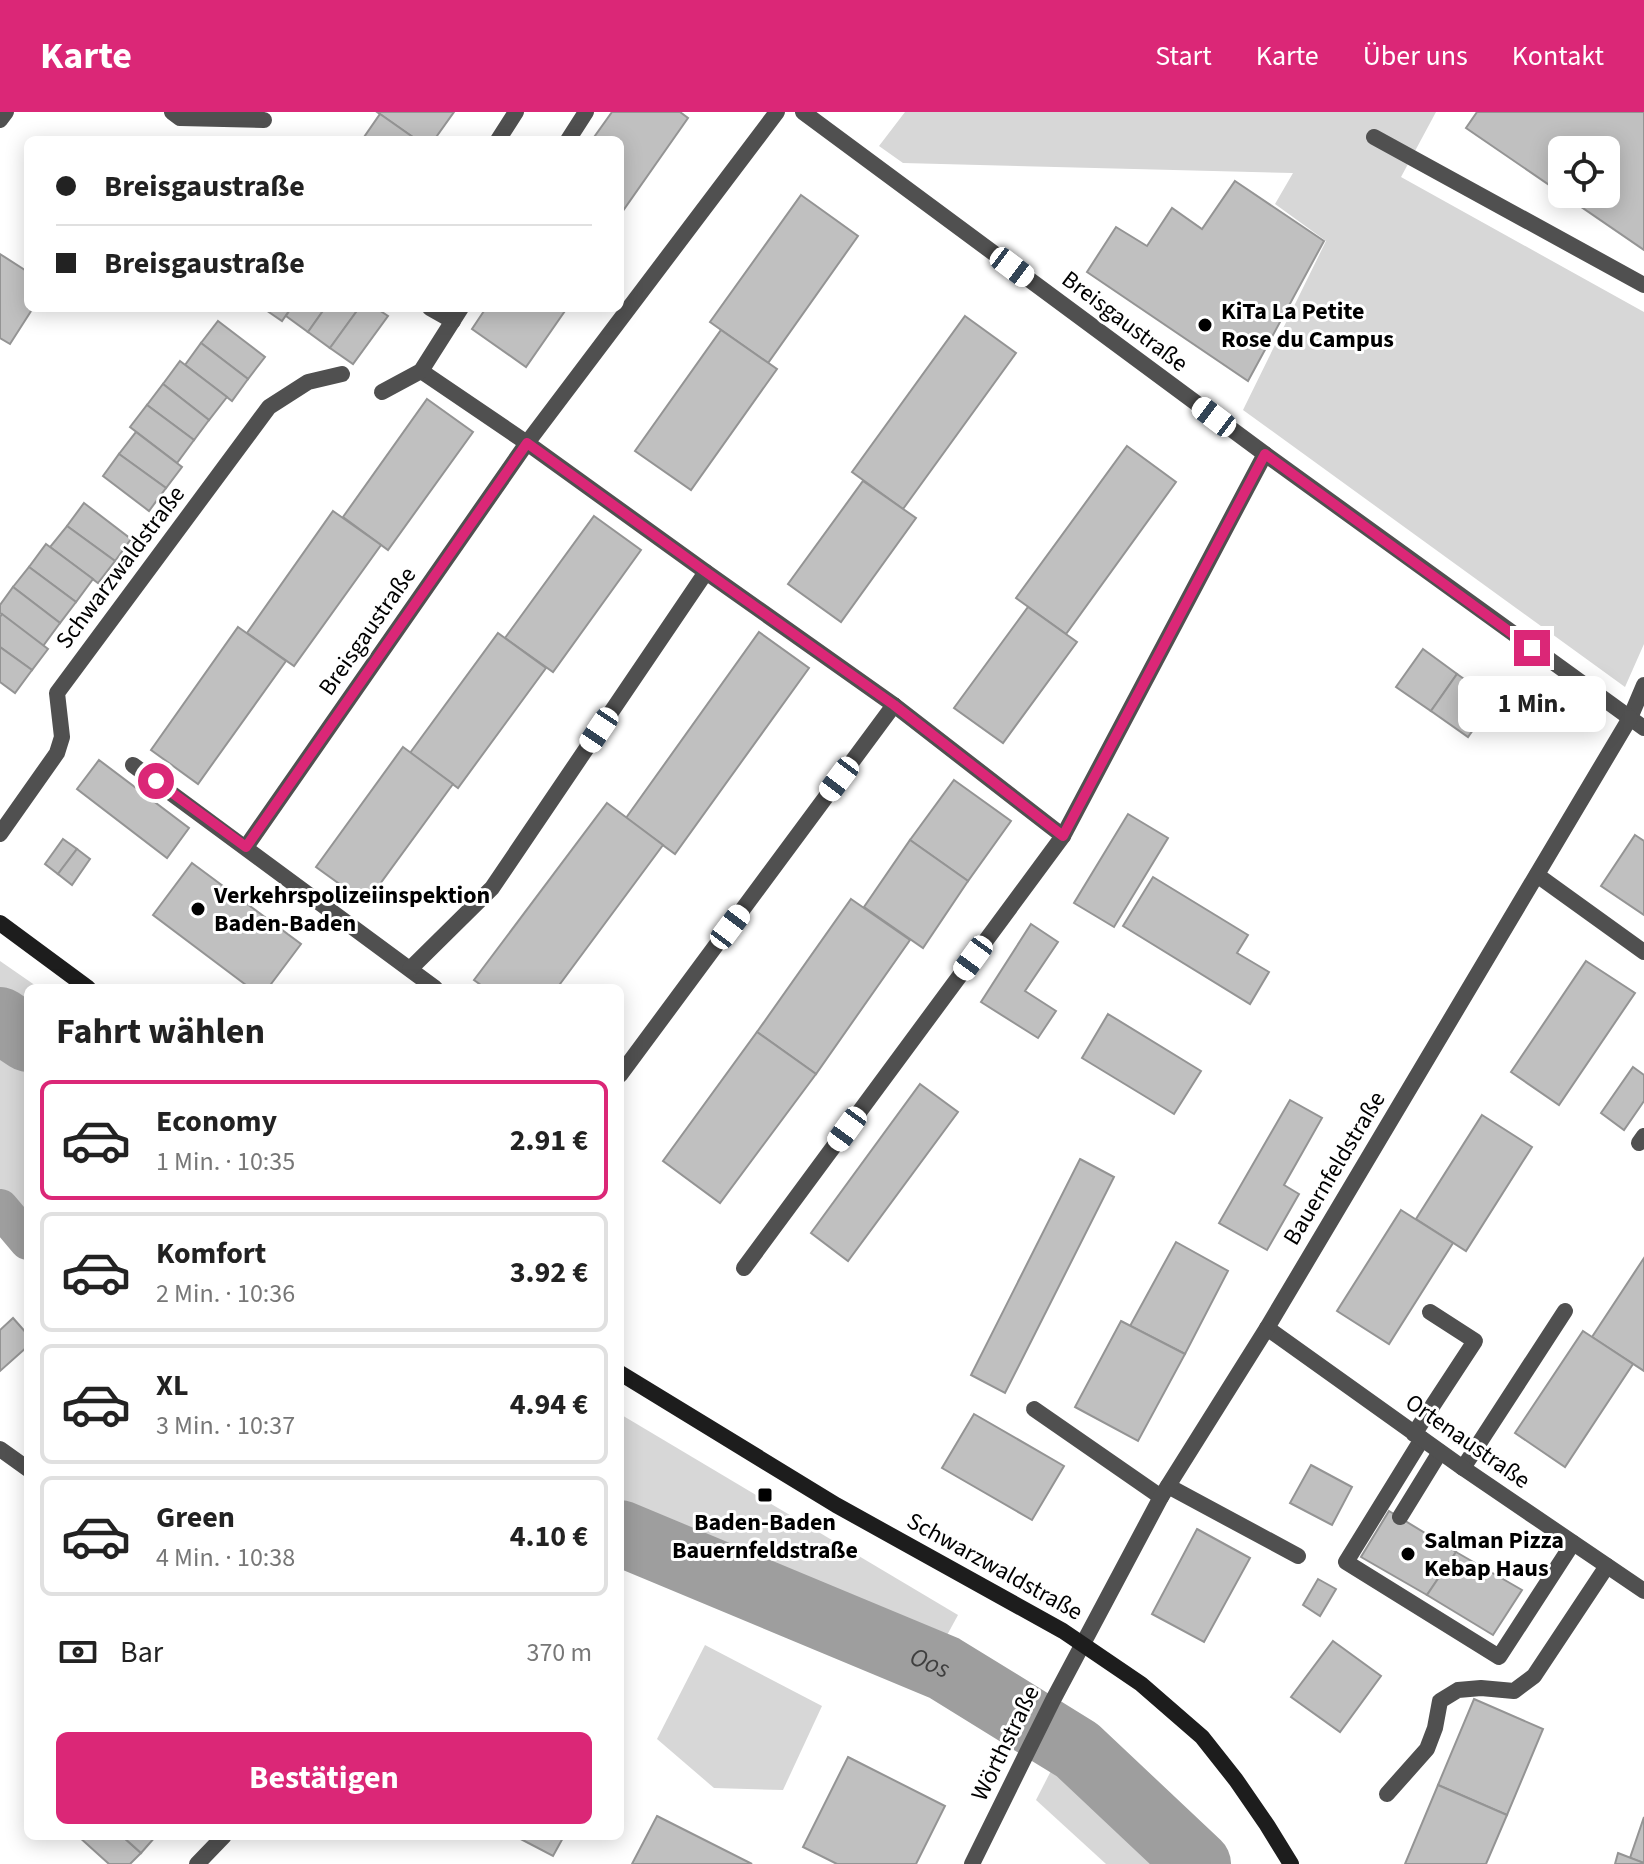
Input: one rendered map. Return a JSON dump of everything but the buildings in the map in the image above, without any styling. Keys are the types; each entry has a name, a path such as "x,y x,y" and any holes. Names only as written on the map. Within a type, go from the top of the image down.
{"street":[{"path":"0,120 6,112"},
{"path":"172,112 180,118 264,120"},
{"path":"501,136 516,112"},
{"path":"571,136 586,112"},
{"name":"Breisgaustraße","path":"246,847 527,443 777,112"},
{"name":"Breisgaustraße","path":"803,112 1265,454 1637,723"},
{"path":"1374,137 1644,285"},
{"path":"382,392 421,371 457,315"},
{"path":"421,371 894,705 1063,836"},
{"name":"Schwarzwaldstraße","path":"0,834 57,753 62,737 57,693 195,506 269,407 308,382 342,374"},
{"path":"744,1268 1063,836 1265,454"},
{"path":"410,969 492,888 706,572"},
{"name":"Bauernfeldstraße","path":"1083,1644 1165,1492 1267,1328 1537,875 1637,723 1644,685"},
{"path":"624,1070 894,705"},
{"path":"133,765 430,984"},
{"path":"1537,875 1644,952"},
{"path":"0,923 83,984"},
{"path":"1463,1468 1565,1311"},
{"path":"1430,1312 1475,1341 1346,1562 1499,1657 1573,1543"},
{"name":"Ortenaustraße","path":"1267,1328 1440,1452 1644,1591"},
{"name":"Schwarzwaldstraße","path":"624,1376 836,1505 1063,1631 1156,1695 1202,1737 1236,1780 1291,1864"},
{"path":"1034,1409 1165,1492 1298,1556"},
{"path":"0,1449 24,1466"},
{"path":"1400,1517 1440,1452"},
{"path":"1387,1794 1427,1749 1440,1701 1458,1690 1481,1688 1514,1691 1534,1676 1607,1566"},
{"name":"Wörthstraße","path":"972,1864 1083,1644"},
{"path":"197,1864 220,1840"}],"shaded area":[{"path":"905,112 1436,112 1401,177 1644,312 1644,644 1625,687 1243,410 1326,241 1275,204 1293,173 903,163 879,146"},
{"path":"0,961 33,984 24,984 24,1220 0,1193"},
{"path":"624,1416 958,1615 940,1648 624,1515"},
{"path":"705,1645 822,1706 783,1790 714,1788 657,1739"},
{"path":"1054,1765 1131,1832 1161,1864 1106,1864 1036,1800"}],"waterway":[{"name":"Oos","path":"0,1020 24,1036"},
{"path":"0,1208 24,1236"},
{"name":"Oos","path":"624,1535 944,1668 1077,1750 1198,1864"}],"place":[{"name":"KiTa La Petite Rose du Campus","path":"1205,325"},
{"name":"Verkehrspolizeiinspektion Baden-Baden","path":"198,909"},
{"name":"Baden-Baden Bauernfeldstraße","path":"765,1495"},
{"name":"Salman Pizza Kebap Haus","path":"1408,1554"}],"route":[{"path":"156,781 246,847 527,443 894,705 1063,836 1265,454 1532,648"}]}
